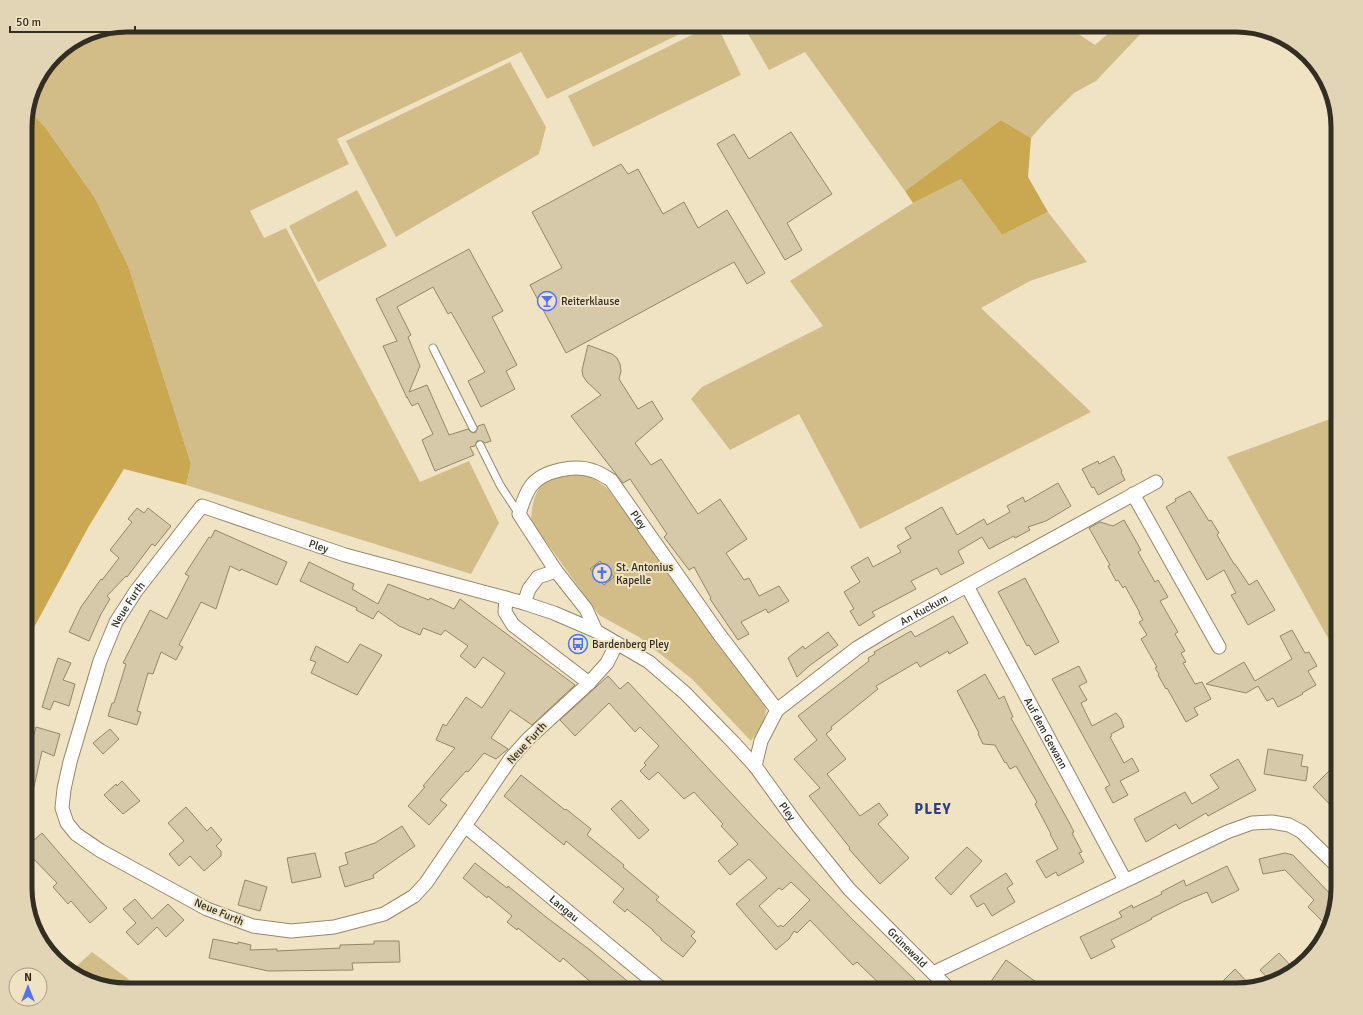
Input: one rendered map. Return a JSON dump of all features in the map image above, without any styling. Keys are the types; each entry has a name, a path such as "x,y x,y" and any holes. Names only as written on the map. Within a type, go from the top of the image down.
{"street":[{"name":"Pley","path":"519,514 523,501 531,485 548,473 573,467 594,470 611,480 720,634 777,710"},
{"name":"An Kuckum","path":"755,766 762,741 777,710 857,648 890,628 1156,482"},
{"path":"1133,494 1219,647"},
{"name":"Pley","path":"202,506 344,556 524,603 554,613 596,631 617,643 648,662 685,693 733,742 755,766 799,827 849,889 882,922"},
{"name":"Neue Furth","path":"202,506 136,591 116,622 100,660 70,762 64,789 62,808 67,823 76,834 101,851 207,909 253,926 291,931 334,927 384,914 414,896 426,883 511,758 528,739 589,683 607,663 617,643"},
{"path":"519,514 556,571 586,609 596,631"},
{"path":"524,603 529,589 538,577 556,571"},
{"name":"Auf dem Gewann","path":"967,586 1125,880"},
{"path":"506,598 505,612 513,625 589,683"},
{"path":"933,973 1227,832 1252,823 1272,822 1289,825 1302,832 1331,860"},
{"name":"Langau","path":"465,826 655,983"},
{"name":"Grünewald","path":"882,922 943,983"}],"lane":[{"path":"433,348 473,428"},
{"path":"480,444 505,494 519,514"}],"shaded area":[{"path":"684,32 547,99 521,52 337,139 349,164 250,211 264,238 286,228 420,482 469,461 499,523 471,574 186,485 191,464 129,268 95,198 45,127 33,114 39,91 52,69 64,56 80,45 102,35 115,33"},
{"path":"698,32 720,32 741,75 593,147 568,96"},
{"path":"747,32 1076,32 1095,45 1110,32 1142,32 1096,81 1074,93 1031,138 1001,120 905,191 805,52 769,70"},
{"path":"510,62 546,127 539,154 396,237 346,141"},
{"path":"33,114 45,127 95,198 129,268 191,464 186,485 124,469 89,526 32,631"},
{"path":"1001,120 1031,138 1028,177 1048,212 1002,235 961,179 913,203 905,191"},
{"path":"961,179 1002,235 1048,212 1087,262 1030,281 981,308 1091,412 860,529 799,414 730,450 691,399 702,387 823,326 790,281 913,203"},
{"path":"357,190 387,246 318,282 289,226"},
{"path":"1331,419 1331,643 1227,457"},
{"path":"572,472 592,477 607,488 682,588 765,703 766,713 764,719 751,741 692,679 639,637 599,615 531,521 533,503 537,491 541,486 553,477"},
{"path":"92,952 134,983 115,982 97,978 75,967"}],"building":[{"path":"791,132 832,194 787,223 802,250 785,260 717,144 734,134 749,159"},
{"path":"621,164 628,174 638,169 663,214 684,202 698,228 727,210 765,273 747,284 734,262 566,353 530,285 562,268 532,212"},
{"path":"469,249 503,311 492,317 517,365 506,371 515,389 481,407 468,381 485,372 451,312 448,314 433,287 397,307 411,335 408,337 420,366 409,392 427,385 449,435 468,429 475,433 478,426 484,424 491,441 485,443 482,441 477,441 475,446 470,447 474,455 435,471 422,440 433,434 418,403 412,406 407,398 383,346 397,341 376,299"},
{"path":"588,345 612,354 617,358 621,371 619,379 638,409 652,401 663,419 635,443 651,465 661,459 698,514 720,499 747,539 726,553 744,580 749,578 759,596 779,586 789,601 768,613 766,609 741,622 749,634 738,640 710,599 711,598 694,567 689,570 664,537 667,534 630,479 623,483 571,416 601,395 587,382 583,376 582,370"},
{"path":"1114,456 1125,480 1098,495 1094,487 1092,488 1082,469 1098,461 1099,464"},
{"path":"1058,483 1071,506 1046,521 1028,527 1030,530 1015,538 1014,536 989,549 982,537 958,551 964,563 941,575 937,568 911,581 916,589 872,612 875,616 859,626 850,611 854,609 844,592 860,582 851,567 868,557 873,567 901,552 897,546 911,538 905,528 942,507 957,535 984,519 987,525 1010,512 1007,506 1023,497 1025,502"},
{"path":"1190,491 1209,521 1211,520 1219,533 1217,535 1234,564 1249,585 1257,580 1275,610 1248,625 1231,595 1236,593 1224,570 1207,580 1166,507 1176,501 1175,499"},
{"path":"137,508 144,513 148,508 171,526 155,546 152,544 127,577 126,576 107,596 110,599 101,614 89,641 69,632 81,607 101,579 102,580 119,558 110,550 132,522 128,519"},
{"path":"1124,520 1141,550 1138,552 1155,582 1158,580 1168,597 1160,601 1178,632 1175,634 1185,651 1181,653 1186,662 1183,663 1195,684 1202,682 1211,699 1194,708 1198,715 1186,722 1158,675 1159,674 1155,668 1157,667 1141,639 1147,635 1139,622 1143,620 1140,613 1125,586 1123,588 1118,580 1116,581 1108,566 1110,565 1089,528 1100,522 1113,526"},
{"path":"215,530 287,562 277,585 241,569 240,571 230,566 216,609 201,602 179,645 183,647 176,660 161,652 153,674 148,673 137,711 141,712 137,725 108,716 112,703 114,703 126,664 123,663 150,610 167,619 189,576 185,574 209,537 211,538"},
{"name":"St. Antonius Kapelle","path":"600,561 614,577 604,585 590,569"},
{"path":"309,562 354,584 352,589 378,604 388,584 429,600 430,598 454,609 460,599 575,685 532,725 510,710 491,738 508,749 496,759 484,753 468,772 466,771 440,800 447,805 429,825 408,806 425,787 423,786 455,748 436,740 443,724 446,726 466,697 482,708 505,673 483,657 475,668 460,656 468,646 445,630 441,635 423,628 420,635 399,626 378,611 373,619 356,610 357,608 300,581"},
{"path":"1025,578 1059,642 1035,655 1029,645 1027,646 998,592"},
{"path":"953,616 968,643 949,654 948,651 920,667 917,662 876,686 878,689 831,727 832,729 826,734 846,759 827,774 860,816 879,803 888,815 878,824 909,858 880,884 849,849 850,848 809,796 820,788 794,759 817,740 798,716 869,661 868,658 875,654 874,652 911,631 915,637"},
{"path":"1292,630 1305,653 1309,652 1317,666 1308,671 1316,685 1302,693 1303,694 1278,707 1273,698 1267,701 1258,686 1246,693 1206,684 1244,662 1255,681 1292,659 1280,636"},
{"path":"828,632 838,645 809,666 797,677 788,658 803,646 805,649"},
{"path":"360,644 382,655 357,695 311,673 316,662 310,660 316,646 348,663"},
{"path":"58,658 71,663 63,680 75,684 69,706 54,701 50,710 42,707"},
{"path":"1079,666 1087,682 1079,686 1087,700 1081,703 1092,726 1116,713 1121,719 1124,727 1111,734 1112,736 1110,737 1124,763 1132,758 1139,771 1120,781 1128,795 1113,803 1105,788 1110,785 1052,679"},
{"path":"985,674 999,699 1004,696 1013,717 1011,718 1070,824 1074,832 1072,833 1082,852 1079,853 1084,862 1058,876 1056,872 1046,878 1036,861 1058,849 1035,804 1037,802 1016,766 1010,769 995,745 983,744 978,734 979,733 957,691"},
{"path":"608,676 620,689 628,682 758,822 852,919 916,981 914,983 879,983 857,962 853,965 810,920 797,933 794,931 789,939 776,950 736,904 767,878 749,859 730,875 718,861 738,844 721,826 723,824 694,792 684,799 658,772 649,780 640,771 646,765 644,763 659,746 640,727 635,732 609,703 575,736 560,720","holes":["791,882 810,900 783,927 781,925 778,927 759,906 779,888 782,890"]},
{"path":"36,727 60,734 54,756 42,751 32,796 32,741"},
{"path":"110,729 119,739 103,754 93,743"},
{"path":"1268,749 1303,755 1301,766 1308,767 1306,781 1264,774"},
{"path":"1238,759 1256,790 1208,816 1206,813 1179,829 1176,824 1146,842 1134,819 1185,792 1192,804 1219,788 1210,775"},
{"path":"1331,769 1331,806 1313,787"},
{"path":"521,775 591,829 587,835 624,865 623,867 659,897 656,900 695,932 691,936 696,941 683,957 661,940 661,938 653,930 627,909 625,912 613,902 624,889 566,841 564,845 504,796"},
{"path":"122,781 140,801 123,814 104,795 116,784 117,786"},
{"path":"621,800 649,830 639,839 611,809"},
{"path":"186,807 207,831 211,827 222,840 216,846 221,851 221,856 204,871 190,856 179,866 169,854 184,841 168,823"},
{"path":"402,826 415,846 373,875 374,878 345,887 339,867 348,864 345,853 375,843"},
{"path":"42,833 107,908 90,923 71,901 68,904 53,887 57,883 32,857 32,842"},
{"path":"967,847 982,861 951,895 935,878"},
{"path":"315,853 321,877 292,883 287,858"},
{"path":"1285,853 1293,855 1331,895 1324,923 1308,907 1314,900 1285,870 1263,874 1259,859"},
{"path":"475,863 507,888 508,886 630,983 592,983 563,958 560,962 518,928 517,930 507,922 512,916 463,878"},
{"path":"1227,866 1239,890 1212,903 1207,892 1183,902 1111,940 1115,947 1091,959 1080,937 1122,917 1119,912 1132,905 1133,908 1162,894 1161,892 1184,880 1186,886"},
{"path":"1006,873 1013,884 1007,888 1015,902 992,916 984,903 977,907 970,896"},
{"path":"245,880 267,887 260,911 238,905"},
{"path":"135,899 152,919 168,904 184,920 166,937 157,927 138,945 126,932 136,923 123,909"},
{"path":"213,939 251,945 250,950 277,949 277,951 340,948 340,945 374,944 374,941 399,941 400,962 352,963 353,970 268,971 209,958"},
{"path":"1279,953 1291,966 1267,978 1260,970"},
{"path":"1006,960 1037,983 990,983"},
{"path":"1235,969 1247,982 1236,983 1221,983"}],"place":[{"name":"Reiterklause","path":"547,301"},
{"name":"St. Antonius Kapelle","path":"602,573"},
{"name":"Bardenberg Pley","path":"578,644"}],"district":[{"name":"PLEY","path":"933,809"}]}
